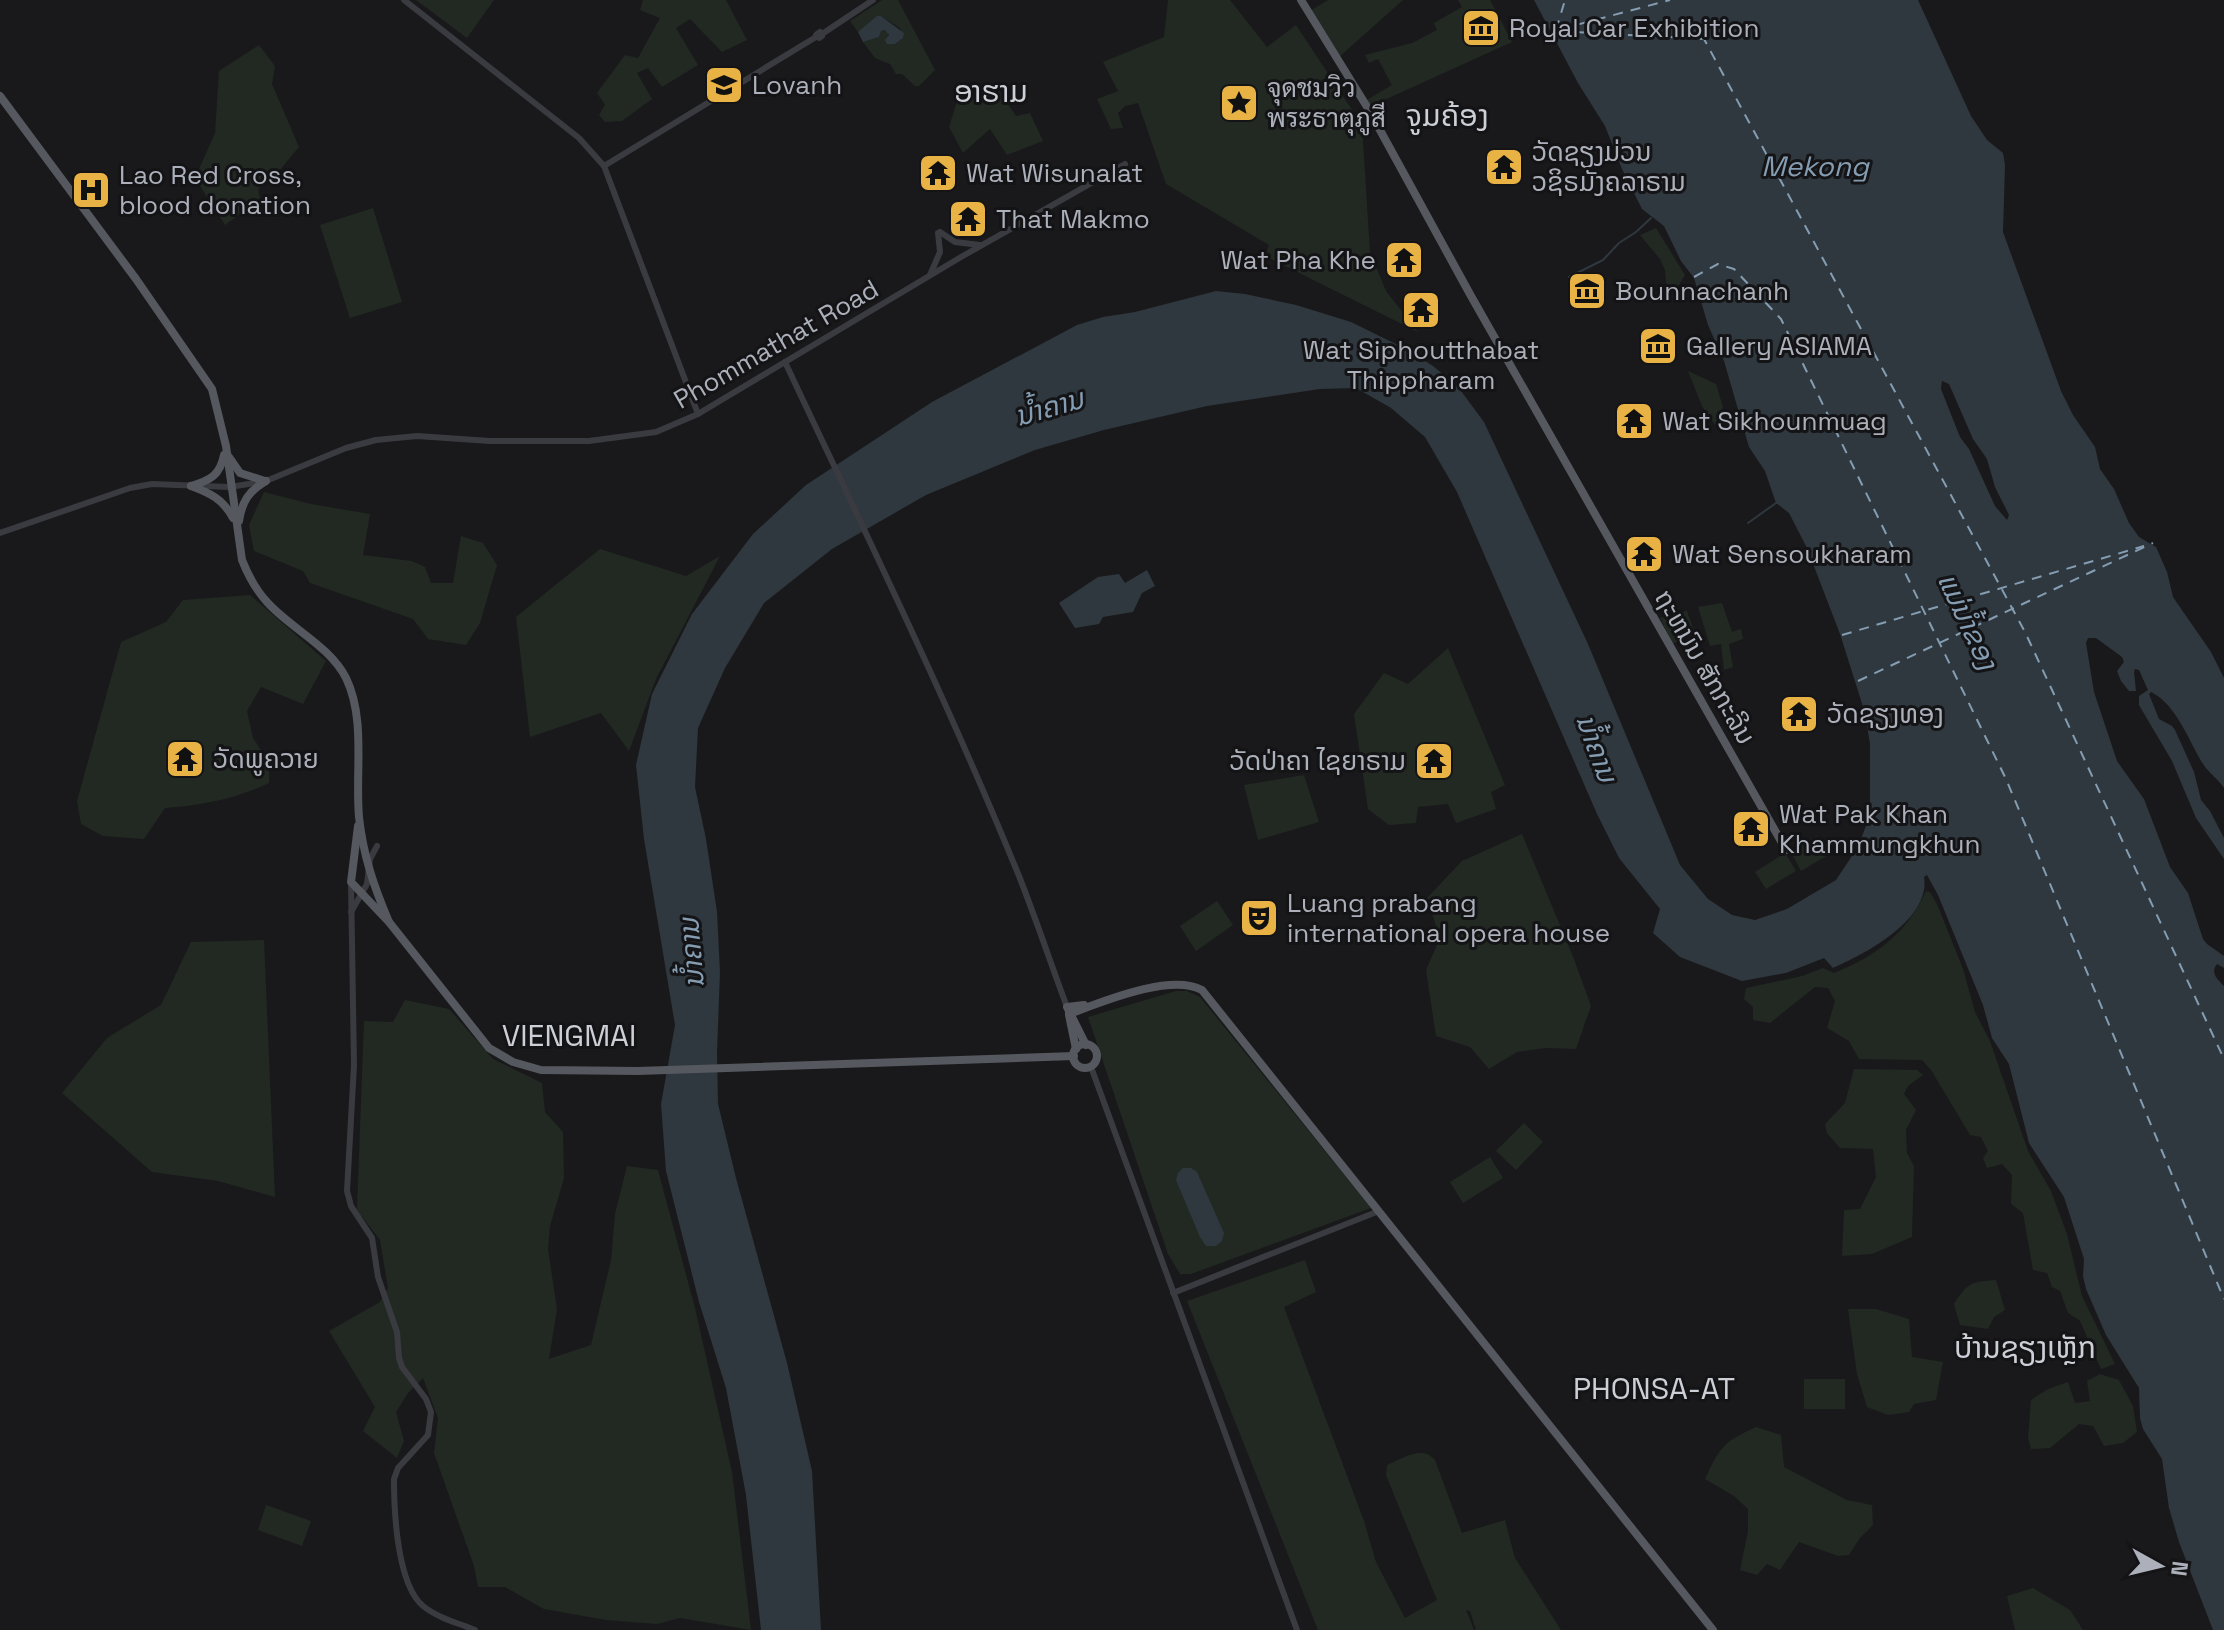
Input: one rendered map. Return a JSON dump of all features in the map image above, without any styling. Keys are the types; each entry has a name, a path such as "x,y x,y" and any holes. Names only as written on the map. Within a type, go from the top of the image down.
{"main road":[{"name":"ຖະຫນົນ ສັກກະລິນ","path":"1301,0 1369,110 1471,296 1786,850"},
{"path":"0,96 136,279 212,389 231,463 240,473 266,481"},
{"path":"191,486 209,481 218,473 226,446"},
{"path":"226,446 242,560 264,600 332,660 346,679 354,704 359,816 364,849 368,870 389,922"},
{"path":"237,530 245,498 266,481"},
{"path":"191,486 212,494 224,503 237,530"},
{"path":"359,816 351,882 389,922 489,1048 513,1062 552,1072 638,1071 1075,1052 1086,1045"},
{"path":"1068,1011 1177,983 1202,990 1713,1630"},
{"path":"1068,1011 1086,1045 1094,1049 1097,1055 1091,1067 1078,1066 1068,1011"}],"street":[{"path":"404,0 579,138 604,166 698,414"},
{"path":"604,166 873,0"},
{"name":"Phommathat Road","path":"0,533 130,488 152,484 230,487 266,481 346,448 376,440 417,436 490,441 589,441 656,432 698,414 1125,164"},
{"path":"928,278 940,252 939,233 958,243 983,245"},
{"path":"785,362 872,544 1001,835 1068,1011"},
{"path":"351,912 367,884 372,854 377,846"},
{"path":"351,870 364,849"},
{"path":"351,882 354,1065 347,1191 351,1206 372,1238 378,1277 397,1332 402,1367 426,1399 431,1412 428,1435 398,1468 394,1479 402,1557 409,1586 418,1600 432,1612 475,1630"},
{"path":"1091,1067 1297,1630"},
{"path":"1173,1293 1379,1211"}],"shaded area":[{"path":"416,0 494,0 467,38"},
{"path":"643,0 726,0 747,40 722,52 690,19 676,28 698,65 662,87 648,68 637,73 652,99 622,121 605,122 599,115 605,105 597,93 625,55 638,58 660,18 640,10"},
{"path":"882,0 898,0 935,70 919,86 902,74 896,74 890,64 875,58 863,42 879,37 885,30 895,44 903,37 900,28 881,16 858,32 850,21"},
{"path":"1168,0 1230,0 1267,47 1296,25 1362,125 1370,252 1386,291 1418,332 1265,256 1269,245 1166,184 1138,103 1125,106 1118,113 1123,128 1111,129 1097,99 1118,91 1103,62 1164,37"},
{"path":"1328,0 1403,0 1339,57 1310,11"},
{"path":"1458,0 1490,0 1512,42 1369,107 1365,101 1392,85 1378,59 1369,63 1365,55 1412,43 1437,30 1434,23 1462,7"},
{"path":"259,45 275,66 272,84 299,147 274,177 258,189 260,199 225,225 195,178 215,133 219,71"},
{"path":"999,91 1016,116 1030,113 1043,141 1007,155 990,129 963,153 949,127 958,98"},
{"path":"373,208 402,302 350,318 320,225"},
{"path":"1656,228 1685,275 1679,289 1667,291 1665,270 1660,259 1640,235"},
{"path":"1688,371 1716,384 1723,407 1715,425 1702,406"},
{"path":"264,492 370,514 363,555 412,561 425,567 431,583 453,583 461,536 483,543 497,565 480,623 466,645 428,639 413,619 310,583 303,571 254,551 249,525"},
{"path":"600,549 686,576 720,556 656,679 629,751 601,713 530,737 516,617"},
{"path":"250,595 326,661 303,704 261,687 247,711 253,738 269,762 269,783 218,800 165,808 144,839 103,836 81,824 77,801 121,642 166,622 183,600"},
{"path":"1722,603 1732,632 1741,629 1743,639 1729,644 1733,667 1724,670 1721,644 1710,646 1698,607"},
{"path":"1687,611 1695,634 1672,644 1660,618"},
{"path":"1448,648 1505,785 1491,792 1496,809 1456,823 1448,804 1418,807 1416,823 1389,825 1368,809 1354,714 1384,673 1408,684"},
{"path":"1304,775 1319,822 1258,840 1244,785"},
{"path":"1522,834 1591,1006 1576,1049 1545,1048 1517,1052 1489,1069 1470,1047 1436,1036 1426,970 1440,938 1427,898 1462,861"},
{"path":"1817,836 1828,855 1801,871 1791,852"},
{"path":"1785,853 1796,871 1766,889 1755,872"},
{"path":"1926,891 1930,892 1937,904 1963,969 1975,1012 1990,1041 2028,1151 2051,1191 2067,1234 2082,1296 2115,1364 2101,1369 2080,1321 2068,1313 2060,1291 2052,1287 2047,1273 2033,1270 2023,1213 2011,1204 2012,1175 2002,1164 1987,1168 1983,1158 1988,1151 1981,1137 1970,1135 1922,1060 1859,1059 1849,1041 1827,1028 1835,1001 1828,988 1815,987 1770,1023 1753,1020 1753,1007 1744,999 1746,988 1802,976 1823,968 1834,973 1877,951 1910,919"},
{"path":"1217,901 1233,925 1196,951 1180,926"},
{"path":"264,940 275,1197 218,1181 152,1172 62,1093 107,1038 161,1005 191,942"},
{"path":"1176,991 1187,991 1200,997 1371,1208 1191,1274 1180,1274 1168,1254 1088,1017"},
{"path":"405,1000 449,1009 493,1059 542,1083 545,1112 563,1132 564,1178 550,1226 548,1249 557,1309 549,1359 591,1345 611,1260 615,1214 627,1166 658,1170 695,1308 732,1472 751,1630 680,1618 657,1624 606,1620 544,1609 505,1587 478,1587 474,1566 434,1453 438,1418 423,1378 408,1393 396,1412 404,1441 397,1458 363,1431 375,1407 329,1331 380,1302 388,1288 380,1240 357,1210 364,1021 393,1022"},
{"path":"1854,1069 1917,1070 1923,1075 1908,1086 1904,1094 1916,1110 1906,1130 1907,1153 1914,1166 1912,1237 1872,1254 1842,1256 1844,1210 1860,1209 1876,1177 1873,1149 1840,1148 1827,1133 1825,1124 1845,1103"},
{"path":"1524,1123 1543,1142 1516,1170 1496,1151"},
{"path":"1490,1157 1503,1178 1463,1203 1450,1182"},
{"path":"1305,1260 1316,1292 1284,1307 1364,1521 1376,1562 1405,1618 1437,1600 1386,1475 1387,1465 1412,1454 1424,1453 1435,1460 1462,1533 1505,1520 1515,1558 1561,1630 1476,1630 1470,1611 1466,1610 1474,1630 1318,1630 1187,1301"},
{"path":"1996,1280 2005,1310 1994,1317 1988,1329 1960,1325 1954,1304 1963,1291 1975,1283"},
{"path":"1848,1309 1876,1309 1909,1319 1912,1357 1943,1362 1936,1400 1914,1404 1909,1412 1888,1415 1867,1407 1857,1374"},
{"path":"2100,1374 2119,1380 2133,1406 2137,1432 2123,1443 2104,1446 2093,1426 2079,1424 2050,1448 2031,1449 2028,1438 2031,1400 2048,1389 2068,1382 2075,1403 2090,1401 2087,1381"},
{"path":"1804,1379 1845,1379 1845,1409 1804,1409"},
{"path":"1756,1427 1781,1435 1784,1467 1847,1500 1872,1505 1873,1525 1849,1555 1838,1556 1799,1542 1780,1570 1767,1564 1757,1575 1740,1570 1748,1531 1748,1509 1734,1496 1705,1479 1724,1447"},
{"path":"266,1505 311,1521 302,1546 258,1530"},
{"path":"2033,1588 2070,1610 2083,1630 2015,1630 2007,1596"}],"water":[{"name":"Mekong","path":"1534,0 1918,0 1971,116 1987,140 2003,153 2003,232 2061,391 2095,447 2100,469 2114,489 2129,523 2139,537 2156,547 2173,597 2211,652 2224,678 2224,788 2203,764 2168,705 2151,692 2149,694 2159,719 2175,730 2194,772 2201,800 2224,838 2224,859 2196,818 2172,761 2139,705 2139,696 2148,690 2139,670 2135,669 2134,672 2136,691 2129,691 2117,671 2124,662 2122,657 2096,638 2088,638 2086,643 2094,692 2117,761 2144,799 2170,867 2188,893 2203,939 2224,956 2224,968 2217,964 2214,973 2224,986 2224,1630 2213,1630 2179,1542 2169,1508 2162,1459 2143,1429 2139,1388 2106,1335 2086,1289 2084,1259 2064,1197 2029,1143 2009,1064 1992,1038 1983,1005 1927,875 1917,907 1907,921 1878,944 1833,968 1824,958 1786,973 1742,981 1680,957 1653,933 1660,909 1619,858 1597,814 1457,492 1425,437 1391,408 1356,388 1320,389 1207,406 1104,430 1035,450 926,495 832,549 764,603 725,668 698,728 695,787 717,912 720,972 718,1104 787,1363 812,1471 821,1630 761,1630 746,1495 726,1388 699,1302 666,1171 661,1104 675,1025 644,839 636,765 652,694 692,614 753,534 806,485 932,402 1077,325 1103,317 1216,291 1296,305 1351,322 1433,366 1458,387 1484,422 1588,644 1680,865 1708,899 1732,915 1755,920 1787,909 1836,880 1858,847 1870,815 1870,744 1865,713 1840,634 1807,548 1789,513 1776,503 1765,471 1749,447 1724,361 1708,325 1694,278 1681,261 1664,226 1642,209 1605,126 1578,83","holes":["1942,381 1949,384 1973,439 1987,459 1995,487 2009,515 2007,520 1995,506 1969,449 1960,437 1941,389"]},
{"path":"877,16 904,33 903,38 895,44 887,44 885,40 889,35 885,30 879,37 863,42 858,32"},
{"path":"1147,570 1155,586 1142,593 1133,612 1103,617 1099,624 1075,628 1059,603 1098,577 1119,574 1125,583"},
{"path":"1183,1168 1197,1172 1224,1233 1222,1241 1216,1246 1206,1246 1200,1237 1176,1180"}],"waterway":[{"path":"1569,277 1603,260 1651,218"},
{"path":"1748,523 1776,503"}],"ferry route":[{"path":"1556,30 1565,0"},
{"path":"1561,29 1670,0"},
{"path":"1556,31 1704,39 2025,632 2224,1059"},
{"path":"1694,277 1718,264 1734,269 1781,319 2006,779 2224,1299"},
{"path":"1858,681 2153,543"},
{"path":"1842,635 2144,546"}],"place":[{"name":"Royal Car Exhibition","path":"1481,28"},
{"name":"Lovanh","path":"724,85"},
{"name":"จุดชมวิว พระธาตุภูสี","path":"1239,103"},
{"name":"ວັດຊຽງມ່ວນ ວຊິຣມັງຄລາຣາມ","path":"1504,167"},
{"name":"Wat Wisunalat","path":"938,173"},
{"name":"Lao Red Cross, blood donation","path":"91,190"},
{"name":"That Makmo","path":"968,219"},
{"name":"Wat Pha Khe","path":"1404,260"},
{"name":"Bounnachanh","path":"1587,291"},
{"name":"Wat Siphoutthabat Thippharam","path":"1421,310"},
{"name":"Gallery ASIAMA","path":"1658,346"},
{"name":"Wat Sikhounmuag","path":"1634,421"},
{"name":"Wat Sensoukharam","path":"1644,554"},
{"name":"ວັດຊຽງທອງ","path":"1799,714"},
{"name":"ວັດພູຄວາຍ","path":"185,759"},
{"name":"ວັດປ່າຄາ ໄຊຍາຣາມ","path":"1434,761"},
{"name":"Wat Pak Khan Khammungkhun","path":"1751,829"},
{"name":"Luang prabang international opera house","path":"1259,918"}],"district":[{"name":"ອາຮາມ","path":"991,91"},
{"name":"ຈູມຄ້ອງ","path":"1447,115"},
{"name":"VIENGMAI","path":"569,1035"},
{"name":"ບ້ານຊຽງເຫຼັກ","path":"2025,1347"},
{"name":"PHONSA-AT","path":"1654,1388"}],"water label":[{"name":"ນ້ຳຄານ","path":"1049,407"},
{"name":"ແມ່ນ້ຳຂອງ","path":"1968,621"},
{"name":"ນ້ຳຄານ","path":"1597,748"},
{"name":"ນ້ຳຄານ","path":"691,953"}]}
